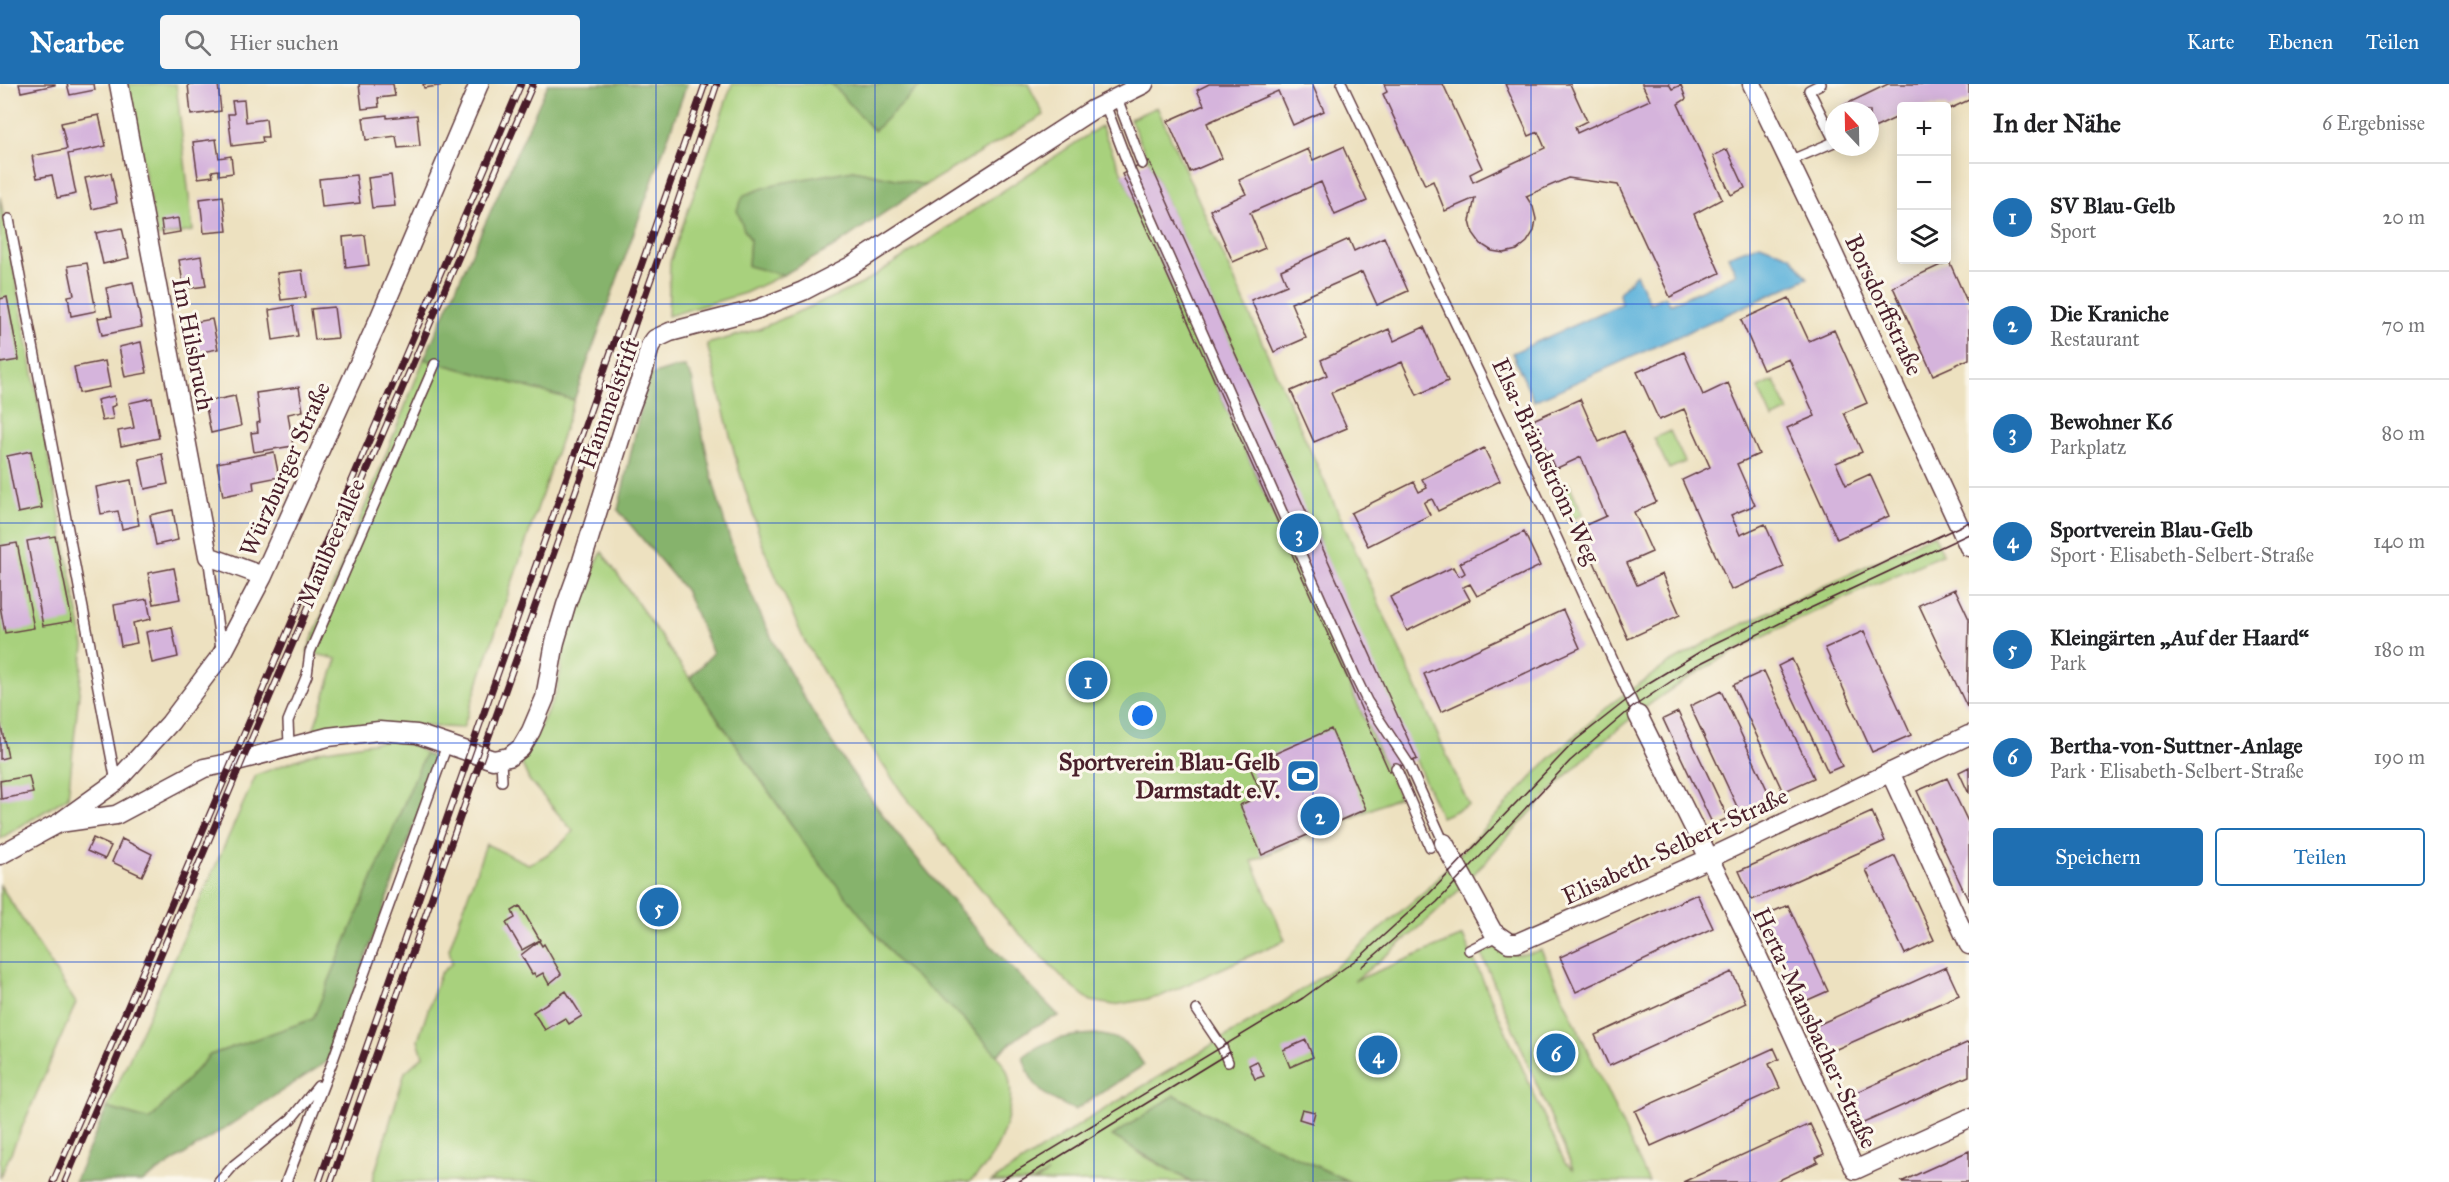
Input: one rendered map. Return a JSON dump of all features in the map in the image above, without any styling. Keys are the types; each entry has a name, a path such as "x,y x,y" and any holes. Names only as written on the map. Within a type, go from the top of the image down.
{"street":[{"name":"Im Hilsbruch","path":"119,84 208,556"},
{"name":"Würzburger Straße","path":"59,823 116,782 170,723 222,654 263,576 379,319 479,84"},
{"name":"Hammelstrift","path":"501,759 521,748 545,698 555,642 566,605 650,346 655,339 670,332 758,309 803,291 851,266 1111,101 1144,84"},
{"name":"Borsdorffstraße","path":"1752,84 1969,547"},
{"path":"208,556 263,576"},
{"name":"Elsa-Brändström-Weg","path":"1638,715 1698,833 1708,859"},
{"path":"0,855 59,823 116,815 204,768 328,736 379,731 417,734 481,757 501,759"},
{"name":"Elisabeth-Selbert-Straße","path":"1497,936 1509,943 1523,942 1708,859 1969,735"},
{"path":"1890,772 1969,945"},
{"path":"1437,845 1497,936"},
{"name":"Herta-Mansbacher-Straße","path":"1708,859 1757,955 1855,1170 1969,1118"}],"lane":[{"name":"Elsa-Brändström-Weg","path":"1342,84 1502,426 1544,510 1638,715"},
{"path":"1821,84 1809,90 1825,123"},
{"path":"1111,101 1142,164"},
{"path":"1111,101 1130,170 1355,676 1367,701 1408,763 1437,845"},
{"path":"1789,161 1825,145"},
{"path":"9,219 116,782"},
{"name":"Maulbeerallee","path":"289,745 288,721 307,675 310,652 435,364"},
{"path":"208,556 222,654"},
{"path":"285,1182 447,745"},
{"path":"501,759 502,781"},
{"path":"1396,768 1437,845"},
{"path":"1469,950 1497,936"},
{"path":"1197,1010 1222,1047 1228,1062"},
{"path":"219,1182 234,1166 291,1119 324,1079"}],"green space":[{"path":"128,84 176,84 193,231 157,237"},
{"path":"548,84 687,84 574,400 424,359"},
{"path":"732,84 832,84 874,130 922,84 1028,84 1044,115 925,185 853,170 744,230 750,239 748,266 783,275 745,293 668,316 670,262"},
{"path":"832,84 922,84 874,131"},
{"path":"1157,107 1469,805 1441,817 1130,119"},
{"path":"1101,126 1399,797 1252,861 1285,940 1159,997 1114,1005 1091,1001 1071,986 1009,923 903,794 852,720 804,640 764,549 738,467 707,344 759,329 862,284"},
{"path":"853,170 925,185 832,248 783,275 748,266 750,239 737,210 744,195 775,184"},
{"path":"0,197 84,646 68,797 0,839"},
{"path":"424,359 574,400 463,728 398,725 312,734 337,659 307,652"},
{"path":"685,367 692,378 710,470 737,559 759,612 813,713 844,761 913,854 987,941 1059,1016 1026,1032 997,1055 963,1018 899,963 812,854 690,678 713,653 685,590 618,510 648,376 673,368"},
{"path":"1774,381 1788,411 1772,419 1758,388"},
{"path":"1670,431 1685,462 1669,469 1654,438"},
{"path":"1569,484 1583,514 1568,522 1553,491"},
{"path":"1934,534 1943,554 1777,629 1737,650 1698,672 1624,724 1557,785 1454,895 1406,939 1354,981 1463,936 1565,1163 1573,1169 1481,953 1494,947 1517,954 1541,950 1649,1182 1350,1182 1225,1123 1175,1095 1137,1152 1191,1182 1035,1182 1048,1173 1033,1182 991,1182 1090,1118 1280,1004 1338,965 1426,890 1548,760 1612,703 1668,664 1724,633"},
{"path":"602,552 812,854 997,1055 1005,1067 1010,1085 1010,1100 1003,1132 989,1161 969,1182 372,1182 405,1072 423,1056 418,1040 440,974 452,963 449,949 486,844 528,864 553,850 573,831 529,780 521,762 556,693 561,669 563,639 573,607"},
{"path":"391,740 411,743 425,754 313,1019 210,1055 150,1120 107,1108 256,775 320,751"},
{"path":"425,754 438,759 328,1061 142,1182 74,1182 107,1108 150,1120 210,1055 313,1019"},
{"path":"0,885 76,1003 0,1178"},
{"path":"1096,1034 1124,1042 1144,1065 1075,1110 1055,1101 1035,1085 1023,1057 1057,1039"},
{"path":"1175,1095 1225,1123 1350,1182 1191,1182 1112,1136"}],"water":[{"path":"1760,244 1791,256 1808,278 1534,401 1512,353 1621,304 1619,293 1636,274 1650,303 1665,296 1670,304 1736,274 1728,256"}],"building":[{"path":"19,84 55,84 55,85 21,92"},
{"path":"67,84 94,84 95,90 70,95"},
{"path":"188,84 218,84 221,111 191,115"},
{"path":"359,84 393,84 395,96 378,98 379,107 362,109"},
{"path":"423,84 445,84 445,85 424,88"},
{"path":"1209,84 1312,84 1324,111 1293,125 1278,91 1207,123 1222,158 1190,172 1168,121 1204,105 1197,90"},
{"path":"1384,84 1443,84 1482,168 1470,174 1473,182 1545,148 1538,132 1529,136 1505,84 1570,84 1587,121 1575,127 1577,133 1650,100 1642,84 1669,84 1672,89 1681,85 1686,99 1678,104 1722,199 1694,214 1720,273 1670,297 1618,185 1568,178 1526,196 1533,207 1536,219 1534,231 1527,242 1517,250 1504,253 1492,251 1481,244 1473,233 1470,221 1475,198 1445,211 1433,181 1425,185 1383,94 1387,92"},
{"path":"1888,84 1969,84 1969,100 1951,108 1951,102 1897,102 1897,117 1879,126 1879,102 1850,102"},
{"path":"244,100 246,122 266,119 268,137 262,137 263,142 232,146 228,114 234,114 232,101"},
{"path":"99,115 106,146 68,154 76,194 57,198 52,175 37,178 32,156 67,149 61,123"},
{"path":"387,115 387,118 417,115 420,146 398,148 396,136 366,140 363,118"},
{"path":"216,139 219,158 231,156 233,173 219,175 219,170 212,171 213,176 198,178 193,142"},
{"path":"1343,147 1367,201 1335,215 1321,182 1250,213 1265,248 1233,262 1210,210 1246,194 1239,180 1308,149 1313,160"},
{"path":"1727,149 1745,188 1731,195 1713,156"},
{"path":"1149,161 1417,759 1389,771 1122,174"},
{"path":"111,173 117,203 92,209 85,178"},
{"path":"356,175 360,203 322,207 319,179"},
{"path":"391,175 395,206 372,208 368,178"},
{"path":"223,196 227,231 204,233 200,199"},
{"path":"178,218 180,232 163,235 161,221"},
{"path":"122,228 129,258 103,264 96,233"},
{"path":"365,235 369,265 346,268 343,237"},
{"path":"1384,237 1408,291 1377,305 1362,272 1291,303 1306,338 1274,352 1251,300 1287,285 1281,270 1349,239 1354,251"},
{"path":"201,256 206,286 184,289 179,260"},
{"path":"87,263 96,311 71,316 68,296 74,295 68,266"},
{"path":"1943,264 1950,264 1969,306 1969,359 1933,375 1893,287"},
{"path":"302,270 306,297 281,300 277,273"},
{"path":"133,282 142,327 102,335 98,318 112,316 106,288"},
{"path":"7,297 19,360 0,363 0,299"},
{"path":"1789,298 1809,341 1834,330 1867,403 1844,413 1862,452 1836,463 1846,485 1870,474 1889,516 1837,539 1787,428 1815,416 1789,359 1763,370 1741,320"},
{"path":"293,306 298,336 273,340 269,310"},
{"path":"334,307 338,338 315,340 311,309"},
{"path":"212,319 218,349 196,353 190,323"},
{"path":"1424,327 1448,381 1417,395 1402,362 1331,393 1347,428 1314,442 1291,391 1327,375 1321,360 1389,329 1394,341"},
{"path":"141,342 147,373 125,377 119,347"},
{"path":"1684,352 1703,395 1728,383 1759,454 1737,464 1755,505 1731,515 1740,535 1765,524 1784,567 1731,590 1682,480 1710,467 1684,409 1659,420 1637,372"},
{"path":"105,361 110,387 79,393 74,367"},
{"path":"299,387 303,411 288,414 293,446 254,452 251,433 258,432 257,423 260,422 256,393"},
{"path":"114,396 116,405 111,407 113,419 102,421 97,400"},
{"path":"235,396 241,426 211,433 205,402"},
{"path":"152,398 159,438 121,446 118,431 134,428 129,403"},
{"path":"1580,399 1599,442 1624,431 1656,502 1634,512 1652,552 1627,563 1637,585 1662,574 1680,615 1628,639 1579,528 1606,516 1581,457 1555,469 1533,420"},
{"path":"1484,448 1500,481 1438,511 1432,499 1427,501 1424,503 1430,515 1368,546 1351,513 1414,482 1419,492 1427,488 1422,479"},
{"path":"31,451 42,508 18,513 7,456"},
{"path":"274,452 279,477 253,482 254,490 223,496 217,463"},
{"path":"162,454 168,484 145,489 139,459"},
{"path":"131,480 139,525 122,529 118,511 101,514 96,487"},
{"path":"173,510 178,540 156,545 150,515"},
{"path":"1524,532 1540,566 1477,596 1470,584 1463,587 1470,600 1407,631 1390,597 1453,567 1458,576 1462,575 1465,573 1460,563"},
{"path":"55,536 72,621 43,626 27,541"},
{"path":"17,543 34,628 5,633 0,606 0,546"},
{"path":"174,568 180,599 154,604 148,573"},
{"path":"1955,589 1969,619 1967,707 1919,605"},
{"path":"147,599 151,619 133,623 137,643 121,646 114,605"},
{"path":"1563,610 1580,648 1441,712 1424,674"},
{"path":"172,627 178,657 152,663 146,632"},
{"path":"1864,631 1911,735 1872,752 1825,648"},
{"path":"1792,659 1842,766 1828,772 1778,666"},
{"path":"1764,671 1814,778 1783,792 1733,685"},
{"path":"1721,691 1771,798 1740,813 1690,706"},
{"path":"1678,712 1728,818 1713,825 1663,719"},
{"path":"0,722 8,757 0,759"},
{"name":"Sportverein Blau-Gelb Darmstadt e.V.","path":"1331,729 1366,809 1262,855 1240,805 1262,795 1249,765"},
{"path":"1969,767 1969,794 1959,772"},
{"path":"29,776 33,793 1,799 0,781"},
{"path":"1947,778 1969,824 1969,902 1917,791"},
{"path":"1872,812 1885,841 1752,900 1739,871"},
{"path":"93,838 111,846 105,859 87,851"},
{"path":"122,839 152,854 142,876 112,862"},
{"path":"1895,856 1934,940 1905,954 1866,870"},
{"path":"1697,894 1713,928 1576,992 1560,957"},
{"path":"1788,905 1828,991 1801,1003 1761,917"},
{"path":"520,906 540,940 522,950 506,923 515,918 512,911"},
{"path":"539,941 542,946 544,944 561,974 549,984 543,973 536,977 534,973 532,974 521,955"},
{"path":"1946,967 1959,995 1823,1055 1811,1028"},
{"path":"1732,972 1746,1003 1609,1066 1595,1035"},
{"path":"566,991 582,1016 569,1024 565,1018 545,1030 533,1012"},
{"path":"1306,1040 1313,1057 1290,1067 1283,1050"},
{"path":"1969,1042 1969,1076 1859,1125 1846,1097"},
{"path":"1774,1048 1779,1059 1769,1064 1780,1088 1651,1146 1635,1111"},
{"path":"1257,1061 1264,1076 1255,1079 1249,1065"},
{"path":"1302,1109 1315,1112 1312,1123 1299,1119"},
{"path":"1810,1124 1824,1154 1816,1158 1818,1162 1775,1182 1683,1182"},
{"path":"1969,1151 1969,1182 1901,1182 1920,1173"}],"tram line":[{"path":"998,1182 1303,998 1361,956 1429,894 1576,740 1647,684 1711,645 1969,522"},
{"path":"1361,967 1437,902 1570,761 1633,707 1691,668 1802,612 1969,534"},
{"path":"1018,1182 1230,1052"}],"railway":[{"path":"53,1182 521,84"},
{"path":"65,1182 243,759 533,84"},
{"path":"319,1182 705,84"},
{"path":"331,1182 670,225 717,84"}],"place":[{"name":"Bewohner K6","path":"1299,533"},
{"name":"SV Blau-Gelb","path":"1088,680"},
{"name":"Sportverein Blau-Gelb Darmstadt e.V.","path":"1303,776"},
{"name":"Die Kraniche","path":"1320,816"},
{"name":"Kleingärten „Auf der Haard“","path":"659,907"},
{"name":"Bertha-von-Suttner-Anlage","path":"1556,1053"},
{"name":"Sportverein Blau-Gelb","path":"1378,1055"}]}
